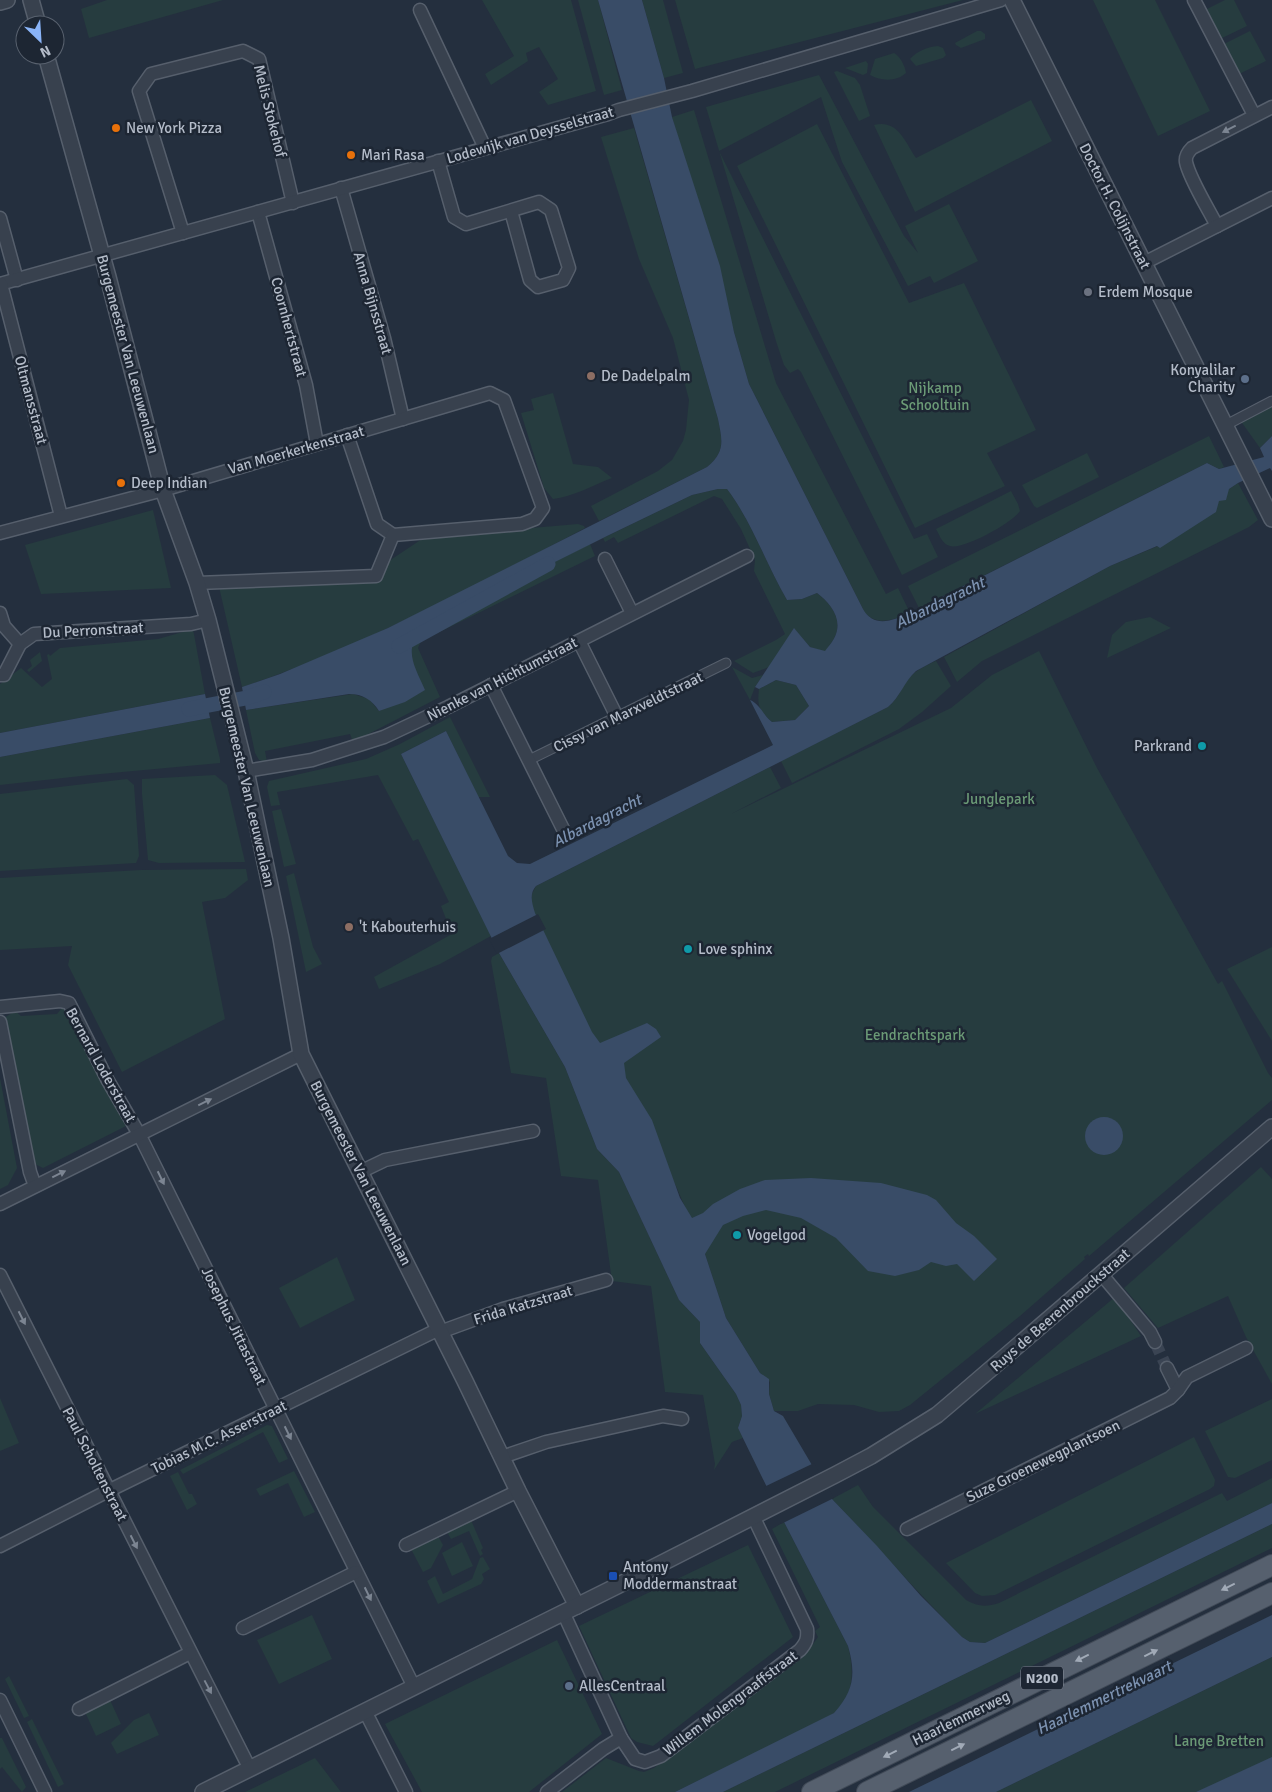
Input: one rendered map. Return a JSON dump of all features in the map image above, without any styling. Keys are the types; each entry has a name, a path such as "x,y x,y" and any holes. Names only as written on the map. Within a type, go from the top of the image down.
{"main road":[{"name":"Haarlemmerweg","path":"812,1792 1272,1565"},
{"name":"Haarlemmerweg","path":"867,1792 1272,1594"}],"street":[{"path":"0,2 7,0"},
{"path":"31,0 35,15"},
{"name":"Lodewijk van Deysselstraat","path":"0,284 672,96 1001,0"},
{"name":"Doctor H. Colijnstraat","path":"1012,0 1269,514"},
{"path":"1194,0 1254,115"},
{"path":"420,10 485,148"},
{"name":"Melis Stokehof","path":"184,233 139,91 151,74 243,51 259,59 292,203"},
{"name":"Burgemeester Van Leeuwenlaan","path":"49,65 102,256 162,490 197,583 208,620 246,771 281,938 301,1054 502,1457 570,1609"},
{"path":"1217,226 1185,160 1187,153 1192,148 1272,106"},
{"path":"438,161 454,217 466,224 539,202 551,210 569,268 564,280 538,287 530,280 511,211"},
{"name":"Anna Bijnsstraat","path":"340,188 384,338 403,419"},
{"path":"1144,264 1272,198"},
{"name":"Coornhertstraat","path":"258,212 306,385 317,444"},
{"path":"0,218 17,280"},
{"name":"Oltmansstraat","path":"0,284 61,516"},
{"name":"Van Moerkerkenstraat","path":"0,534 162,490 490,393 504,400 543,508 535,519 522,524 393,535"},
{"path":"1229,431 1272,401"},
{"path":"197,583 376,576 393,535 377,524 347,435"},
{"name":"Nienke van Hichtumstraat","path":"246,771 312,760 375,740 492,685 748,556"},
{"path":"606,559 632,613"},
{"path":"0,613 4,626 20,644 4,675 0,675"},
{"name":"Du Perronstraat","path":"20,644 34,634 191,624 208,620"},
{"path":"579,641 617,717"},
{"name":"Cissy van Marxveldtstraat","path":"530,760 726,663"},
{"path":"492,685 564,831"},
{"name":"Bernard Loderstraat","path":"0,1007 60,1001 69,1003 107,1079 139,1134"},
{"path":"0,1022 30,1172 35,1186"},
{"name":"Bernard Loderstraat","path":"0,1204 301,1054"},
{"name":"Ruys de Beerenbrouckstraat","path":"758,1513 871,1456 937,1415 1272,1127"},
{"path":"360,1172 385,1160 532,1131"},
{"name":"Josephus Jittastraat","path":"139,1134 414,1687"},
{"name":"Paul Scholtenstraat","path":"0,1275 250,1769"},
{"path":"1102,1275 1150,1332 1155,1342"},
{"name":"Frida Katzstraat","path":"440,1331 503,1309 606,1280"},
{"name":"Tobias M.C. Asserstraat","path":"0,1546 108,1491 440,1331"},
{"name":"Suze Groenewegplantsoen","path":"906,1529 1170,1398 1187,1377 1246,1348"},
{"path":"1167,1368 1178,1390"},
{"path":"502,1457 546,1442 663,1416 682,1420"},
{"path":"406,1545 518,1491"},
{"path":"203,1792 670,1560 758,1513"},
{"name":"Willem Molengraaffstraat","path":"621,1738 636,1759 645,1762 661,1756 806,1644 807,1630 758,1513"},
{"path":"243,1628 356,1572"},
{"path":"547,1792 603,1748 621,1738 570,1609"},
{"path":"79,1709 190,1653"},
{"path":"1,1707 44,1792"},
{"path":"365,1711 406,1792"}],"green space":[{"path":"107,0 223,0 89,38 81,9"},
{"path":"482,0 571,0 596,91 548,105 539,92 558,79 539,47 526,53 528,61 491,85 485,74 514,56"},
{"path":"578,0 598,0 622,90 604,95"},
{"path":"642,0 663,0 683,73 664,78"},
{"path":"675,0 963,0 695,69"},
{"path":"1093,0 1155,0 1210,111 1158,136"},
{"path":"1225,0 1234,0 1247,26 1220,39 1205,10"},
{"path":"977,31 985,34 985,39 961,48 956,45 955,43"},
{"path":"1250,31 1266,61 1239,74 1224,44"},
{"path":"938,46 943,48 946,55 943,58 916,66 910,59 922,50"},
{"path":"894,53 902,61 906,73 898,78 888,80 870,75 875,59"},
{"path":"866,61 868,64 867,73 863,75 845,68"},
{"path":"837,71 855,78 860,85 870,116 859,121 834,72"},
{"path":"819,75 904,236 918,253 905,226 949,204 978,261 934,283 930,276 908,286 842,162 821,97 719,151 706,107"},
{"path":"1031,100 1052,141 915,212 874,125 889,125 895,129 900,133 916,158"},
{"path":"694,110 776,383 886,594 898,588 910,613 881,621 865,613 749,384 672,117"},
{"name":"Nijkamp Schooltuin","path":"817,124 909,303 964,283 1036,430 987,453 1005,486 915,528 737,166"},
{"path":"634,128 718,419 721,445 717,456 707,467 599,521 591,506 658,471 672,460 683,441 689,400 673,338 639,259 601,137"},
{"path":"719,152 914,539 927,534 938,557 902,575 801,372 798,369 790,373 784,365"},
{"path":"553,393 573,464 598,467 612,478 575,493 553,499 544,488 521,413 534,410 531,399"},
{"path":"1272,405 1272,436 1260,448 1240,420"},
{"path":"1209,436 1224,467 1219,469 1207,463 919,608 908,586"},
{"path":"1087,453 1099,477 1037,508 1034,506 1022,485"},
{"path":"1238,483 1258,520 1249,527 982,661 957,682 944,657 1110,566 1158,546 1219,501 1229,489"},
{"path":"718,489 727,489 736,502 787,600 802,599 817,593 833,610 837,622 836,634 825,652 810,647 794,629 769,667 753,673 734,661 785,634 754,571 755,560 741,529 722,499 714,496 618,543 614,537 605,542 603,538 692,495"},
{"path":"1011,491 1020,511 1008,522 988,534 966,544 950,546 945,543 936,529"},
{"path":"153,510 171,588 41,594 25,545"},
{"path":"578,524 585,528 416,615 330,654 242,687 217,578 368,572 377,569 425,537"},
{"path":"590,544 595,556 421,641 418,648 440,697 353,742 350,734 265,751 267,762 259,760 255,753 246,710 353,694 369,699 379,711 414,666 411,650 416,636 423,628"},
{"path":"1150,617 1171,628 1107,658 1112,635 1126,622"},
{"path":"193,629 205,694 0,733 0,684 21,668 42,687 52,679 47,655 49,654 50,656 60,648 158,639"},
{"name":"Eendrachtspark","path":"1039,651 1097,768 1218,984 1222,981 1272,1078 1272,1100 1089,1256 1088,1254 1084,1257 1085,1259 1020,1316 910,1405 899,1411 879,1412 854,1405 818,1404 798,1411 774,1411 769,1394 770,1382 760,1373 726,1318 705,1254 676,1186 520,916 531,902 536,886 770,767 781,788 731,814 951,708 992,675"},
{"path":"40,652 42,661 29,672 27,670 32,666 30,660"},
{"path":"936,661 951,686 922,712 899,729 792,783 781,761 888,707 912,675"},
{"path":"732,667 752,678 763,675 755,687 750,700"},
{"path":"776,680 796,685 809,706 795,720 772,722 764,715 760,708 758,700 759,689"},
{"path":"450,717 490,797 478,797 446,731 401,754 491,936 440,964 379,989 374,977 452,934 441,906 449,902 418,839 413,841 378,775 277,792 280,805 271,806 267,787 269,781 366,759 400,744"},
{"path":"210,718 220,763 0,785 0,757"},
{"path":"215,775 227,785 245,862 159,863 148,860 142,779"},
{"path":"127,779 134,785 139,856 136,863 0,871 0,794"},
{"path":"281,809 296,864 284,867 272,811"},
{"path":"246,869 248,880 225,898 202,902 225,1019 122,1072 68,965 72,946 0,950 0,878 141,870"},
{"path":"294,873 313,947 322,964 306,972 286,876"},
{"path":"1272,947 1272,1041 1227,969"},
{"path":"499,953 565,1067 597,1149 619,1172 679,1300 700,1322 700,1343 736,1394 741,1405 742,1416 738,1428 743,1438 732,1442 714,1470 715,1464 703,1395 665,1392 651,1286 612,1281 598,1180 561,1176 546,1078 511,1073 491,961 492,957"},
{"path":"62,1008 68,1012 126,1126 43,1168 35,1164 4,1018 15,1011 21,1016 57,1014"},
{"path":"0,1078 17,1168 8,1185 0,1189"},
{"path":"1261,1167 1272,1179 1272,1384 1246,1337 1228,1296 1158,1328 1124,1288"},
{"path":"337,1257 355,1300 300,1328 279,1288"},
{"path":"1115,1297 1141,1336 975,1414"},
{"path":"0,1398 19,1443 0,1451"},
{"path":"1272,1399 1272,1460 1235,1478 1228,1477 1205,1431"},
{"path":"267,1425 272,1426 288,1459 279,1463 263,1432 183,1474 180,1470"},
{"path":"1194,1437 1215,1480 1214,1486 1210,1489 995,1595 982,1596 975,1593 946,1563"},
{"path":"294,1471 315,1512 304,1517 288,1483 260,1496 256,1489"},
{"path":"178,1472 189,1494 192,1494 197,1504 187,1510 170,1476"},
{"path":"1272,1478 1272,1503 985,1643 970,1642 962,1637 832,1499 858,1485 873,1507 966,1600 974,1604 986,1606 999,1603 1222,1493 1227,1501"},
{"path":"471,1520 483,1548 481,1550 483,1554 480,1556 469,1531 451,1539 447,1532"},
{"path":"784,1522 848,1646 852,1673 851,1682 846,1699 841,1706 817,1723 675,1792 562,1792 606,1758 639,1771 644,1772 654,1768 811,1647 818,1637 815,1631 820,1627 772,1529"},
{"path":"1272,1524 1272,1548 775,1792 723,1792"},
{"path":"438,1536 443,1545 431,1568 423,1572 411,1549"},
{"path":"462,1542 473,1566 452,1576 442,1553"},
{"path":"748,1545 793,1637 653,1746 637,1742 631,1738 579,1626"},
{"path":"483,1557 490,1569 482,1574 484,1579 481,1584 438,1604 427,1581 435,1576 443,1594 472,1579 480,1558"},
{"path":"312,1615 332,1659 279,1684 257,1640"},
{"path":"557,1640 602,1734 529,1792 422,1792 385,1724"},
{"name":"Lange Bretten","path":"1272,1657 1272,1792 996,1792"},
{"path":"9,1676 29,1716 24,1718 5,1679"},
{"path":"110,1700 121,1724 96,1736 85,1712"},
{"path":"149,1713 159,1735 117,1754 111,1743 134,1720"},
{"path":"32,1719 64,1784 58,1787 27,1722"},
{"path":"0,1738 2,1738 26,1787 22,1792 2,1767 0,1769"},
{"path":"315,1758 341,1792 245,1792"}],"water":[{"name":"Albardagracht","path":"598,0 642,0 664,78 672,117 720,266 734,332 749,384 863,609 873,619 885,621 910,613 1207,463 1219,469 1264,457 1260,448 1272,436 1272,471 1270,468 1229,489 1226,500 1219,501 1216,512 1160,548 1157,546 1110,566 916,671 888,707 536,886 532,892 535,913 592,1032 600,1043 647,1023 656,1029 661,1037 624,1063 626,1078 652,1120 680,1198 692,1218 740,1189 765,1180 811,1178 881,1183 927,1195 936,1200 956,1223 974,1236 997,1259 974,1281 957,1264 946,1266 931,1262 919,1270 895,1276 868,1271 836,1238 801,1218 766,1210 743,1216 723,1225 705,1254 726,1318 760,1373 769,1379 769,1394 774,1411 783,1416 832,1499 921,1596 962,1637 970,1642 985,1643 1272,1503 1272,1524 723,1792 675,1792 834,1713 846,1697 851,1682 852,1665 848,1646 738,1428 742,1416 741,1405 736,1394 700,1343 700,1322 679,1300 619,1172 597,1149 565,1067 499,953 401,754 446,731 508,856 517,863 530,864 773,745 750,700 772,722 795,720 809,706 796,685 776,680 759,689 755,687 794,628 810,647 825,651 836,634 836,616 830,605 817,593 802,599 787,600 736,502 727,489 718,489 692,495 423,628 413,643 412,658 425,690 405,702 379,711 367,698 349,694 246,710 242,687 280,674 388,628 707,467 717,456 721,445 718,419"},
{"path":"205,694 210,718 0,757 0,733"},
{"path":"1104,1117 1117,1123 1123,1136 1117,1149 1104,1155 1091,1149 1085,1136 1091,1123"},
{"name":"Haarlemmertrekvaart","path":"1272,1615 1272,1657 996,1792 909,1792"},
{"path":"1272,1757 1272,1792 1196,1792"}],"pier":[{"path":"538,914 546,929 497,954 489,939"},
{"path":"814,1463 834,1498 781,1524 764,1487"}],"waterway":[{"path":"399,646 548,564"},
{"path":"189,709 246,698 264,692"}],"tunnel":[{"path":"1155,1342 1167,1368"}],"place":[{"name":"New York Pizza","path":"116,128"},
{"name":"Mari Rasa","path":"351,155"},
{"name":"Erdem Mosque","path":"1088,292"},
{"name":"De Dadelpalm","path":"591,376"},
{"name":"Konyalilar Charity","path":"1245,379"},
{"name":"Deep Indian","path":"121,483"},
{"name":"Parkrand","path":"1202,746"},
{"name":"'t Kabouterhuis","path":"349,927"},
{"name":"Love sphinx","path":"688,949"},
{"name":"Vogelgod","path":"737,1235"},
{"name":"Antony Moddermanstraat","path":"613,1576"},
{"name":"AllesCentraal","path":"569,1686"}],"park label":[{"name":"Junglepark","path":"999,799"}]}
